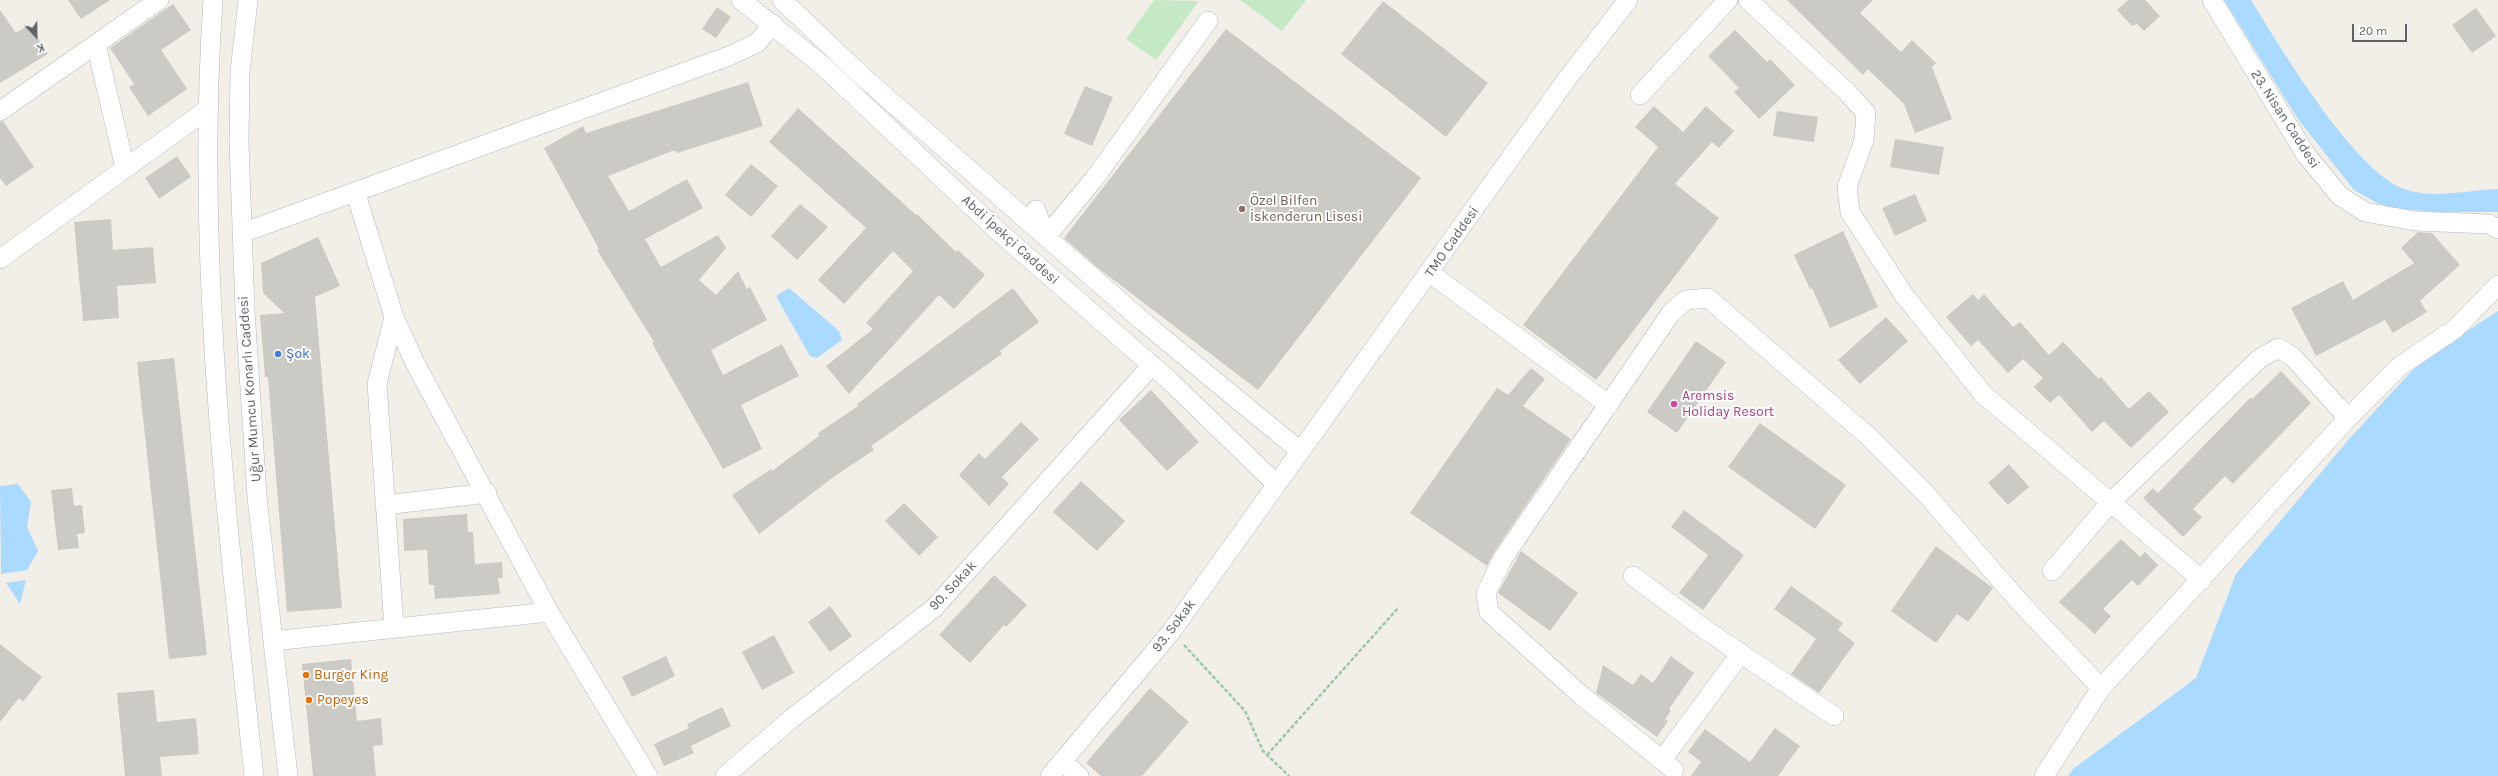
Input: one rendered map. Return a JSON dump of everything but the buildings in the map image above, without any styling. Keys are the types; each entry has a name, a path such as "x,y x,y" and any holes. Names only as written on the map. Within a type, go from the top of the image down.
{"street":[{"path":"0,111 159,0"},
{"path":"213,0 207,170 211,289 226,516 254,776"},
{"name":"Uğur Mumcu Konarlı Caddesi","path":"248,0 240,72 239,142 242,234 257,496 288,776"},
{"name":"Abdi İpekçi Caddesi","path":"741,0 823,66 999,232 1152,366 1276,484"},
{"name":"Abdi İpekçi Caddesi","path":"782,0 863,77 1046,237 1146,324 1300,451"},
{"name":"TMO Caddesi","path":"1276,484 1430,273 1568,79 1628,0"},
{"path":"1640,95 1728,0"},
{"path":"1748,0 1848,92 1866,113 1864,140 1847,187 1850,212 1904,296 1983,394 2110,504 2202,580"},
{"name":"23. Nisan Caddesi","path":"2212,0 2306,156 2340,196 2365,212 2415,221 2489,224 2498,229"},
{"path":"1046,237 1094,179 1208,21"},
{"path":"242,234 356,194 729,56 757,43 772,24"},
{"path":"96,44 125,168"},
{"path":"0,259 209,108"},
{"path":"356,194 394,317 415,363 487,493 549,612 648,776"},
{"path":"1036,210 1046,237"},
{"path":"1430,273 1609,406"},
{"path":"2044,776 2101,688 2202,580 2348,418 2400,366 2455,329 2498,286"},
{"path":"1741,653 1668,765 1582,696 1489,612 1486,593 1503,558 1609,406 1671,313 1686,300 1708,298 1868,436 1915,483 2017,599 2101,688"},
{"path":"394,317 377,384 394,628"},
{"path":"2052,571 2110,504 2259,359 2278,348 2293,357 2348,418"},
{"name":"90. Sokak","path":"725,776 791,719 934,608 1152,366"},
{"name":"93. Sokak","path":"1050,776 1171,632 1276,484"},
{"path":"385,505 487,493"},
{"path":"1633,576 1741,653 1834,716"},
{"path":"273,641 549,612"},
{"path":"1062,760 1079,776"}],"path":[{"path":"1267,755 1399,607"},
{"path":"1171,632 1245,712 1267,755 1289,776"}],"green space":[{"path":"1154,0 1199,1 1156,60 1126,39"},
{"path":"1240,0 1306,0 1282,31"}],"water":[{"path":"2224,0 2251,0 2300,77 2343,136 2365,161 2387,179 2407,190 2429,194 2498,189 2498,212 2436,212 2401,209 2379,204 2354,190 2298,119"},
{"path":"789,288 839,331 842,340 817,358 810,356 776,296"},
{"path":"2498,311 2498,776 2068,776 2073,769 2196,678 2236,574 2349,439 2421,361"},
{"path":"18,484 31,502 27,527 38,551 27,570 1,574 0,486"},
{"path":"26,580 20,604 6,583"}],"place":[{"name":"Özel Bilfen İskenderun Lisesi","path":"1242,209"},
{"name":"Şok","path":"278,354"},
{"name":"Aremsis Holiday Resort","path":"1674,404"},
{"name":"Burger King","path":"306,675"},
{"name":"Popeyes","path":"309,700"}]}
